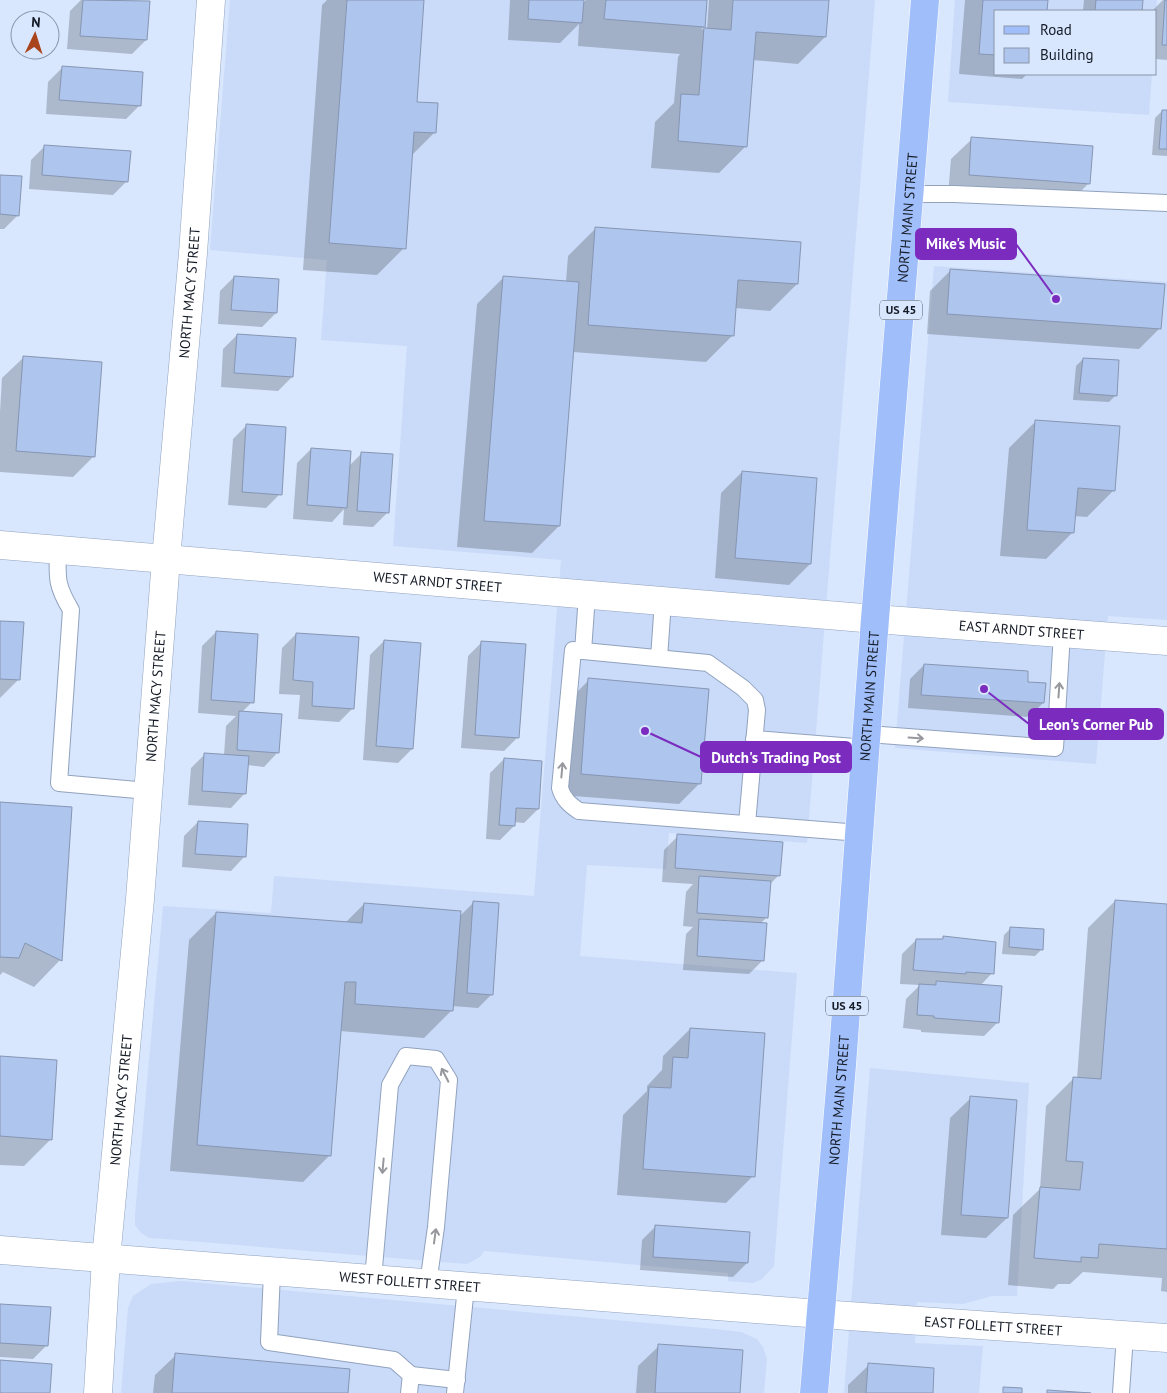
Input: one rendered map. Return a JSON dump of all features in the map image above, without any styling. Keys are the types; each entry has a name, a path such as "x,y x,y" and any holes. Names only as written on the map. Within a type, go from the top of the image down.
{"main road":[{"name":"NORTH MAIN STREET","path":"814,1393 842,1066 875,620 926,0"}],"street":[{"name":"NORTH MACY STREET","path":"98,1393 106,1259 140,899 212,0"},
{"name":"WEST ARNDT STREET","path":"0,545 875,620"},
{"name":"EAST ARNDT STREET","path":"875,620 1167,641"},
{"name":"WEST FOLLETT STREET","path":"0,1250 820,1314"},
{"name":"EAST FOLLETT STREET","path":"820,1314 1167,1338"}],"lane":[{"path":"910,194 954,194 1167,203"},
{"path":"58,550 57,578 62,595 72,610 60,783 148,791"},
{"path":"587,594 560,788 567,803 579,811 860,833"},
{"path":"659,658 663,601"},
{"path":"754,739 1055,748 1062,633"},
{"path":"578,651 708,663 743,688 755,700 757,710 747,824"},
{"path":"373,1280 390,1085 406,1056 436,1059 448,1080 436,1227 428,1284"},
{"path":"272,1272 269,1342 394,1360 410,1375 456,1386 466,1286"},
{"path":"1121,1393 1125,1335"},
{"path":"409,1393 410,1375"}],"shaded area":[{"path":"230,0 875,0 807,843 669,833 666,869 587,865 580,956 797,973 774,1266 762,1279 753,1283 728,1281 728,1273 484,1251 480,1257 467,1264 149,1238 140,1232 135,1225 163,906 271,913 274,876 534,896 561,560 393,546 407,346 321,340 327,260 210,250"},
{"path":"955,0 1157,0 1157,10 994,10 994,75 1152,75 1149,115 948,102"},
{"path":"934,266 1167,282 1167,620 1108,616 1096,764 895,748"},
{"path":"870,1068 1029,1083 1017,1296 992,1296 963,1304 917,1302 915,1343 983,1346 979,1393 844,1393"},
{"path":"181,1281 741,1332 757,1339 763,1347 767,1359 764,1393 121,1393 128,1308 133,1296 151,1284"}],"building":[{"path":"83,0 150,1 147,40 80,36"},
{"path":"347,0 424,0 417,102 438,103 436,133 414,132 406,249 329,243"},
{"path":"529,0 584,0 582,23 528,19"},
{"path":"606,0 707,0 705,28 731,30 733,0 829,0 826,37 756,32 747,147 678,141 681,94 699,95 704,27 604,19"},
{"path":"983,0 1048,0 1047,10 994,10 994,55 979,54"},
{"path":"1096,0 1143,0 1142,10 1095,10"},
{"path":"1165,0 1167,0 1167,45 1162,45"},
{"path":"62,66 143,72 141,106 59,100"},
{"path":"1162,110 1167,110 1167,149 1159,149"},
{"path":"971,137 1093,146 1090,184 969,175"},
{"path":"44,145 131,151 128,182 42,175"},
{"path":"0,175 22,176 19,216 0,214"},
{"path":"595,227 801,242 798,284 738,280 734,336 588,325"},
{"path":"950,269 1165,284 1161,329 947,314"},
{"path":"234,276 279,279 277,313 231,310"},
{"path":"503,276 579,282 560,526 484,521"},
{"path":"237,334 296,338 293,377 234,373"},
{"path":"23,356 102,362 95,457 16,451"},
{"path":"1083,358 1119,360 1117,396 1079,393"},
{"path":"1035,420 1120,426 1115,491 1078,488 1074,533 1027,530"},
{"path":"246,424 286,427 282,495 242,492"},
{"path":"311,448 351,451 347,508 307,505"},
{"path":"361,452 393,454 389,513 357,511"},
{"path":"742,471 817,478 811,564 735,558"},
{"path":"0,621 24,622 20,680 0,679"},
{"path":"216,631 258,634 254,703 211,700"},
{"path":"296,633 359,637 354,709 312,706 313,682 293,680"},
{"path":"384,640 421,643 413,749 376,746"},
{"path":"481,641 526,644 519,738 475,735"},
{"path":"924,664 1028,671 1028,682 1046,683 1044,703 921,695"},
{"path":"588,678 709,689 701,784 581,774"},
{"path":"239,711 282,714 279,753 237,750"},
{"path":"204,753 249,756 246,794 202,791"},
{"path":"504,758 542,761 539,809 516,808 515,826 499,825"},
{"path":"0,802 72,807 62,961 25,943 19,958 0,957"},
{"path":"198,821 248,824 246,857 195,854"},
{"path":"677,834 783,842 780,876 675,868"},
{"path":"699,876 771,881 768,918 697,913"},
{"path":"1115,900 1167,904 1167,1249 1099,1244 1098,1258 1081,1257 1081,1262 1034,1258 1040,1187 1080,1190 1083,1162 1066,1161 1073,1077 1101,1079"},
{"path":"473,901 499,903 493,995 467,993"},
{"path":"364,903 461,911 453,1011 355,1004 356,982 345,982 331,1156 197,1145 216,912 362,923"},
{"path":"699,919 767,923 764,961 697,956"},
{"path":"1010,927 1044,929 1043,950 1009,947"},
{"path":"943,936 996,942 994,974 913,970 916,939 943,939"},
{"path":"936,981 1002,986 999,1023 917,1015 919,984 936,985"},
{"path":"690,1028 765,1033 755,1177 643,1169 649,1087 671,1088 673,1057 688,1058"},
{"path":"0,1056 57,1060 52,1140 0,1136"},
{"path":"970,1096 1017,1100 1008,1218 961,1215"},
{"path":"655,1225 750,1232 748,1263 653,1257"},
{"path":"0,1304 51,1307 48,1346 0,1343"},
{"path":"658,1344 743,1350 740,1393 655,1393"},
{"path":"175,1353 350,1369 348,1393 172,1393"},
{"path":"0,1360 52,1364 50,1393 0,1393"},
{"path":"868,1363 934,1368 933,1393 866,1393"},
{"path":"1003,1387 1022,1388 1022,1393 1003,1393"},
{"path":"1047,1390 1091,1393 1047,1393"}],"place":[{"name":"Mike's Music","path":"1056,299"},
{"name":"Leon's Corner Pub","path":"984,689"},
{"name":"Dutch's Trading Post","path":"645,731"}]}
